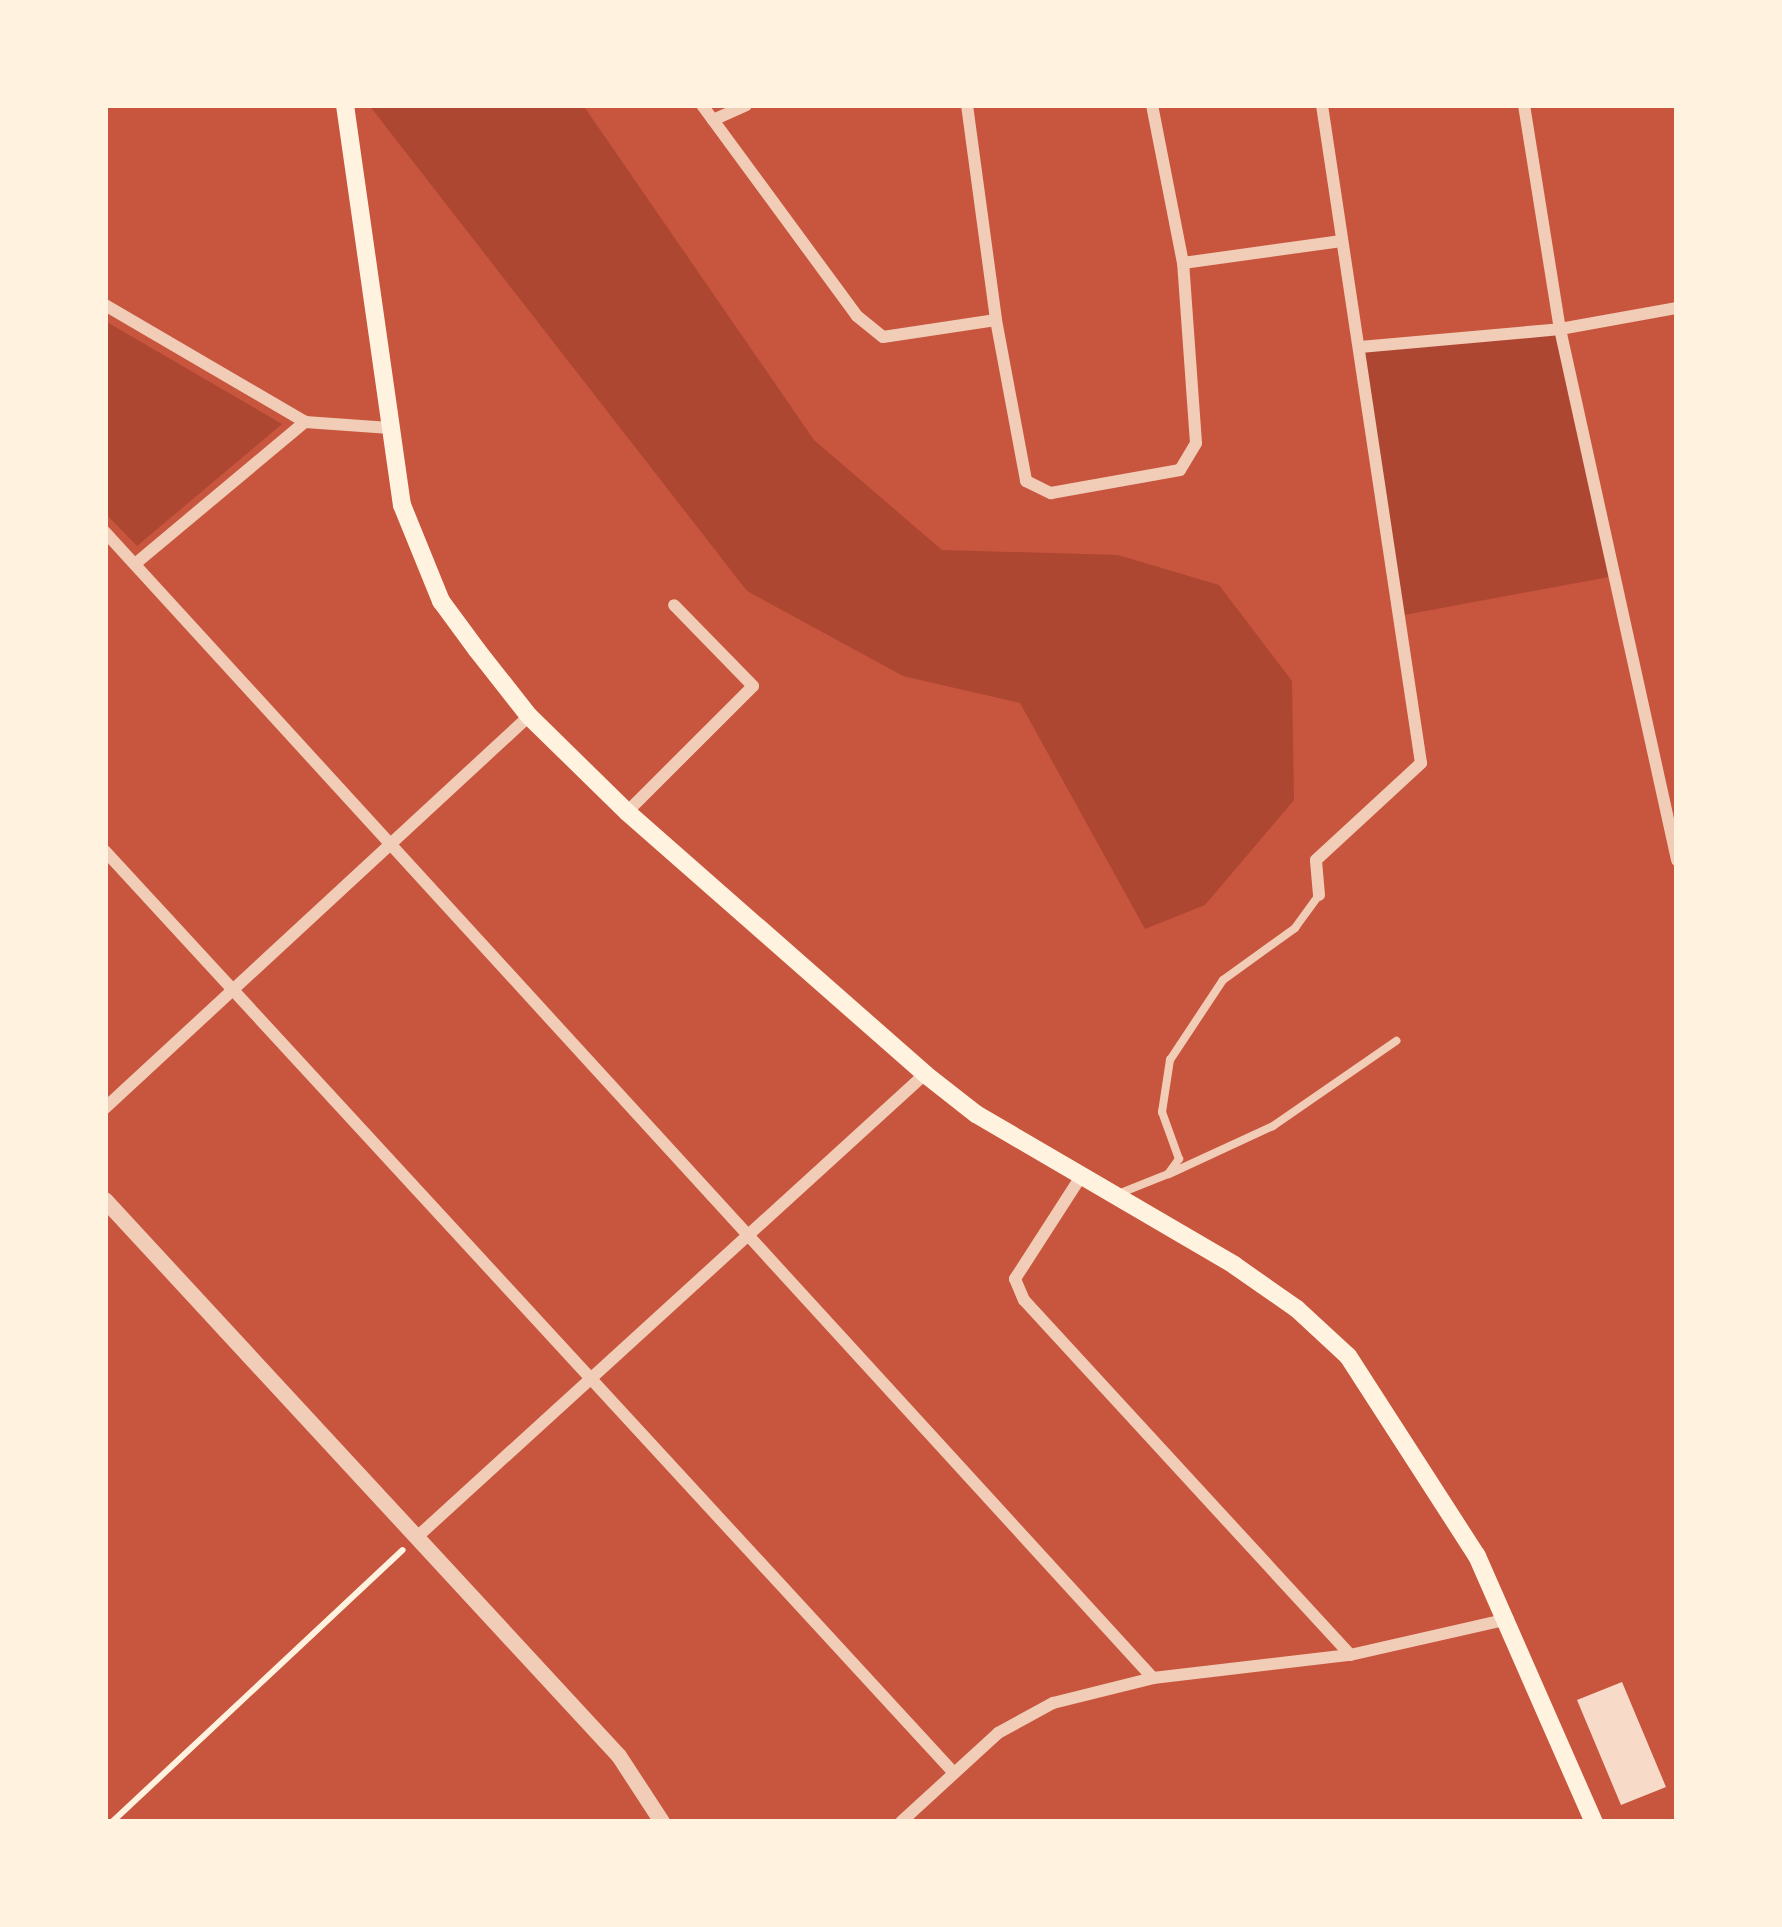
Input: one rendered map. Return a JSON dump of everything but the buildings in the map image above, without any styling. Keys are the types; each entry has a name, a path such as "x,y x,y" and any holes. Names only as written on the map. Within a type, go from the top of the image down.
{"main road":[{"path":"345,105 401,505 442,601 529,716 627,812 925,1074 976,1114 1234,1265 1297,1309 1348,1356 1478,1556 1594,1822"}],"street":[{"path":"702,105 857,316 883,337 996,320"},
{"path":"713,120 746,105"},
{"path":"967,105 996,320 1026,481 1051,493 1180,470 1196,443 1183,263 1152,105"},
{"path":"1319,895 1316,860 1421,763 1322,105"},
{"path":"1524,105 1559,329 1677,860"},
{"path":"1183,263 1341,241"},
{"path":"105,305 305,422 390,428"},
{"path":"1360,347 1559,329 1677,308"},
{"path":"136,564 305,422"},
{"path":"105,532 1153,1678"},
{"path":"627,812 753,686 674,605"},
{"path":"105,1108 529,716"},
{"path":"105,851 953,1772"},
{"path":"417,1537 925,1074"},
{"path":"1080,1178 1015,1279 1024,1300 1351,1655"},
{"path":"105,1201 619,1756 662,1822"},
{"path":"901,1822 998,1733 1053,1703 1153,1678 1351,1655 1509,1619"}],"lane":[{"path":"1168,1174 1179,1159 1162,1112 1170,1060 1223,980 1294,928 1319,895"},
{"path":"1112,1196 1273,1126 1396,1041"}],"path":[{"path":"112,1822 417,1537"}],"shaded area":[{"path":"369,105 583,105 814,440 942,550 1118,555 1219,585 1292,681 1294,800 1205,905 1145,929 1020,703 903,676 747,591"},
{"path":"105,321 282,424 137,546 105,513"},
{"path":"1560,329 1614,576 1399,616 1360,347"}]}
